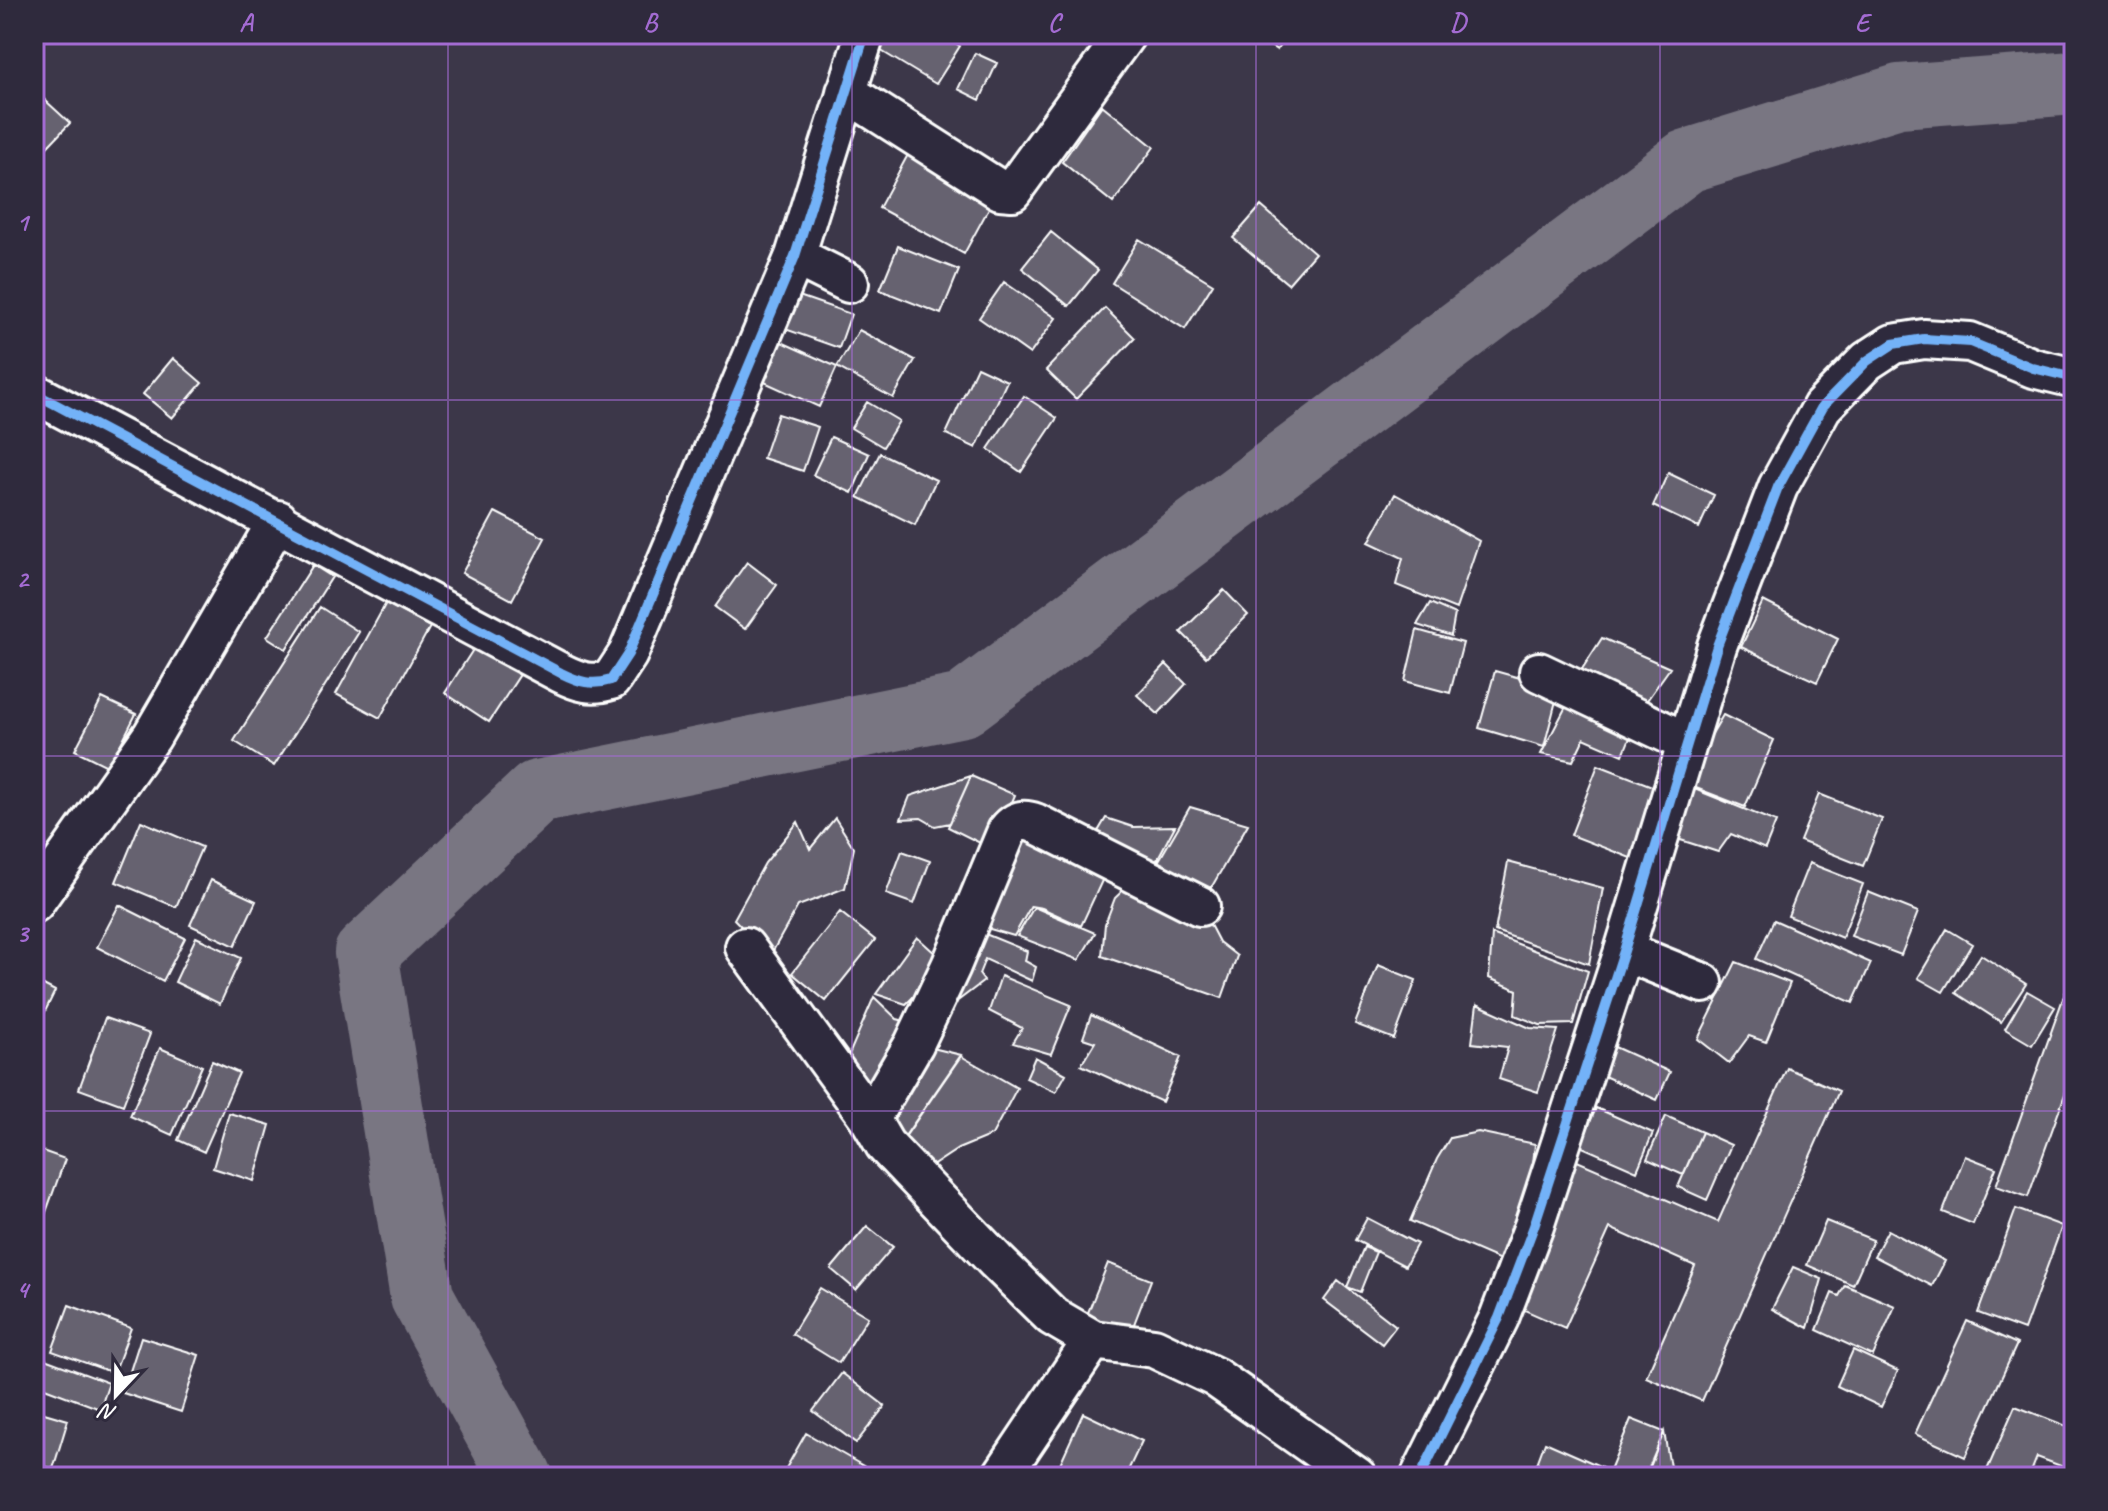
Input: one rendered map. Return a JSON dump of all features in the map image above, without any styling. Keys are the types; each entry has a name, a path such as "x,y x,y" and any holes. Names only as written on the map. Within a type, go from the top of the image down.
{"street":[{"path":"34,393 576,681 597,684 611,680 628,654 795,256 865,34"},
{"path":"846,92 1006,192 1012,191 1126,34"},
{"path":"795,256 849,283"},
{"path":"1420,1477 1461,1400 1499,1318 1534,1226 1624,951 1717,646 1778,487 1822,407 1867,361 1893,344 1924,339 1970,342 2033,368 2074,378"},
{"path":"34,903 152,736 278,520"},
{"path":"1539,672 1686,742"},
{"path":"870,1119 914,1044 951,966 1007,831 1014,823 1026,819 1035,823 1200,906"},
{"path":"745,947 870,1119 885,1145 1052,1316 1093,1340 1154,1348 1215,1377 1357,1477"},
{"path":"1624,951 1703,983"},
{"path":"1001,1477 1093,1340"}],"building":[{"path":"880,34 940,34 960,46 936,84 873,46"},
{"path":"1252,34 1287,34 1277,50"},
{"path":"975,53 997,63 980,100 958,89"},
{"path":"34,90 70,123 34,161"},
{"path":"1102,105 1154,147 1113,203 1062,162"},
{"path":"911,149 996,195 964,254 879,208"},
{"path":"1261,206 1315,253 1288,284 1233,238"},
{"path":"1051,232 1098,270 1069,306 1022,268"},
{"path":"1139,239 1213,284 1185,329 1112,283"},
{"path":"898,246 959,270 941,314 880,290"},
{"path":"1004,282 1056,318 1030,354 979,318"},
{"path":"796,295 851,314 839,348 785,329"},
{"path":"1105,308 1135,338 1076,399 1046,370"},
{"path":"859,330 915,360 893,398 837,367"},
{"path":"777,340 837,367 819,407 760,380"},
{"path":"173,358 202,383 172,418 143,394"},
{"path":"977,367 1007,381 976,448 946,434"},
{"path":"1024,396 1057,418 1021,472 988,449"},
{"path":"867,402 899,421 883,447 851,428"},
{"path":"778,414 818,427 803,471 763,458"},
{"path":"831,437 869,454 852,493 813,475"},
{"path":"880,453 936,480 915,525 858,497"},
{"path":"1668,473 1714,495 1699,528 1653,506"},
{"path":"1395,494 1479,541 1456,609 1396,585 1403,558 1369,542"},
{"path":"495,512 545,538 512,600 462,573"},
{"path":"747,562 777,585 745,629 715,607"},
{"path":"313,565 332,577 286,649 267,637"},
{"path":"1224,590 1248,615 1206,657 1181,632"},
{"path":"1763,601 1838,639 1817,682 1741,647"},
{"path":"386,603 430,627 380,718 336,694"},
{"path":"1430,603 1455,614 1451,636 1417,625"},
{"path":"320,607 359,632 274,766 234,741"},
{"path":"1417,630 1463,643 1450,693 1405,681"},
{"path":"1602,638 1670,668 1640,710 1573,683"},
{"path":"476,645 521,673 489,722 445,693"},
{"path":"1166,664 1186,684 1158,714 1137,695"},
{"path":"1495,671 1559,689 1544,747 1479,728"},
{"path":"1572,695 1637,720 1623,755 1584,738 1573,761 1541,754"},
{"path":"102,698 136,714 109,767 75,750"},
{"path":"1723,715 1774,740 1745,807 1683,783"},
{"path":"1598,765 1660,789 1633,859 1571,835"},
{"path":"971,776 1015,795 992,849 948,827"},
{"path":"971,776 950,823 935,826 921,818 901,819 910,796"},
{"path":"1682,784 1776,822 1765,849 1731,834 1718,852 1665,835"},
{"path":"1819,794 1882,819 1863,866 1800,841"},
{"path":"1190,807 1248,824 1203,902 1151,874"},
{"path":"835,818 854,848 845,888 798,906 770,956 734,919 765,863 798,822 810,849"},
{"path":"1106,818 1133,827 1175,826 1150,873 1093,840"},
{"path":"141,821 202,847 176,907 116,882"},
{"path":"1025,830 1106,872 1081,926 1031,906 1014,936 976,925"},
{"path":"902,851 930,861 914,904 886,894"},
{"path":"1508,862 1603,888 1589,964 1495,931"},
{"path":"1809,863 1863,884 1842,938 1788,916"},
{"path":"211,880 256,901 235,946 190,925"},
{"path":"1132,882 1208,921 1219,942 1237,956 1222,998 1102,956 1105,924 1115,898"},
{"path":"1868,892 1918,912 1901,955 1851,936"},
{"path":"119,905 185,938 163,981 97,947"},
{"path":"1034,907 1095,933 1079,960 1017,936"},
{"path":"840,912 875,940 826,1001 792,973"},
{"path":"1774,920 1871,963 1853,1003 1756,959"},
{"path":"973,929 1027,951 1025,961 1036,967 1032,981 985,959 979,974 984,981 959,1000 950,983"},
{"path":"1947,929 1972,944 1943,992 1918,978"},
{"path":"1492,934 1588,971 1573,1024 1540,1025 1515,1015 1517,990 1489,978"},
{"path":"196,937 241,958 220,1004 175,982"},
{"path":"917,937 947,964 906,1004 876,994"},
{"path":"1981,955 2026,984 2001,1022 1956,993"},
{"path":"1736,962 1790,983 1766,1042 1749,1036 1729,1063 1698,1039"},
{"path":"1378,965 1416,980 1394,1039 1355,1024"},
{"path":"1001,976 1071,1005 1051,1054 1013,1043 1022,1028 989,1011"},
{"path":"34,980 55,991 34,1034"},
{"path":"2027,991 2055,1007 2032,1045 2005,1029"},
{"path":"2065,993 2074,996 2074,1069 2028,1197 1996,1186"},
{"path":"874,997 897,1019 920,1025 881,1095 841,1073"},
{"path":"1477,1004 1530,1028 1558,1030 1538,1092 1499,1079 1508,1047 1472,1043"},
{"path":"1091,1015 1181,1057 1162,1102 1081,1065 1095,1042 1083,1038"},
{"path":"105,1018 150,1034 123,1105 79,1089"},
{"path":"916,1044 961,1055 905,1136 879,1119"},
{"path":"1608,1044 1670,1072 1657,1100 1595,1072"},
{"path":"160,1048 202,1066 172,1135 130,1116"},
{"path":"961,1056 1017,1088 992,1135 958,1149 920,1174 890,1142 905,1137"},
{"path":"1035,1057 1066,1074 1056,1092 1026,1078"},
{"path":"212,1061 239,1073 204,1152 178,1140"},
{"path":"1787,1068 1839,1091 1702,1401 1646,1377 1695,1266 1610,1228 1565,1328 1511,1304 1575,1160 1718,1222"},
{"path":"1596,1108 1653,1133 1637,1171 1580,1146"},
{"path":"229,1113 270,1125 254,1181 213,1168"},
{"path":"1666,1116 1702,1132 1683,1175 1647,1159"},
{"path":"1478,1132 1535,1144 1533,1164 1550,1168 1514,1266 1410,1221 1437,1159 1450,1138"},
{"path":"1702,1132 1731,1145 1707,1200 1678,1187"},
{"path":"34,1148 65,1159 36,1240 34,1239"},
{"path":"1965,1156 1996,1168 1973,1224 1943,1212"},
{"path":"2016,1209 2062,1226 2024,1330 1978,1313"},
{"path":"1367,1218 1417,1244 1405,1266 1355,1240"},
{"path":"1826,1221 1873,1240 1853,1285 1807,1265"},
{"path":"867,1226 893,1247 856,1290 831,1269"},
{"path":"1888,1230 1945,1261 1932,1286 1874,1256"},
{"path":"1364,1247 1376,1252 1360,1292 1347,1287"},
{"path":"1108,1263 1151,1280 1129,1337 1085,1320"},
{"path":"1793,1267 1822,1279 1808,1328 1772,1309"},
{"path":"1338,1281 1396,1326 1382,1344 1324,1300"},
{"path":"1845,1285 1895,1306 1873,1356 1817,1330 1832,1293 1839,1296"},
{"path":"820,1288 868,1317 839,1363 792,1334"},
{"path":"69,1305 131,1328 114,1373 52,1351"},
{"path":"1967,1321 2017,1344 1965,1457 1915,1434"},
{"path":"141,1337 199,1355 181,1412 123,1393"},
{"path":"1853,1350 1898,1371 1881,1407 1837,1386"},
{"path":"34,1355 109,1383 100,1409 34,1384"},
{"path":"842,1373 885,1406 856,1443 813,1411"},
{"path":"2015,1406 2074,1429 2074,1471 2037,1457 2029,1477 1984,1477"},
{"path":"34,1410 68,1420 53,1469 34,1463"},
{"path":"1083,1413 1142,1441 1125,1477 1054,1477"},
{"path":"1631,1419 1664,1432 1645,1477 1607,1477"},
{"path":"1664,1432 1670,1467 1686,1477 1646,1477"},
{"path":"806,1433 872,1471 868,1477 781,1477"},
{"path":"1545,1442 1602,1467 1596,1477 1532,1477"}],"waterway":[{"path":"521,1477 422,1297 366,953 537,792 963,705 1687,161 1899,96 2074,83"}],"cycle path":[{"path":"34,393 561,673 586,682 611,680 628,654 795,256 865,34"},
{"path":"1420,1477 1499,1318 1534,1226 1624,951 1717,646 1778,487 1822,407 1867,361 1893,344 1924,339 1970,342 2033,368 2074,378"}]}
